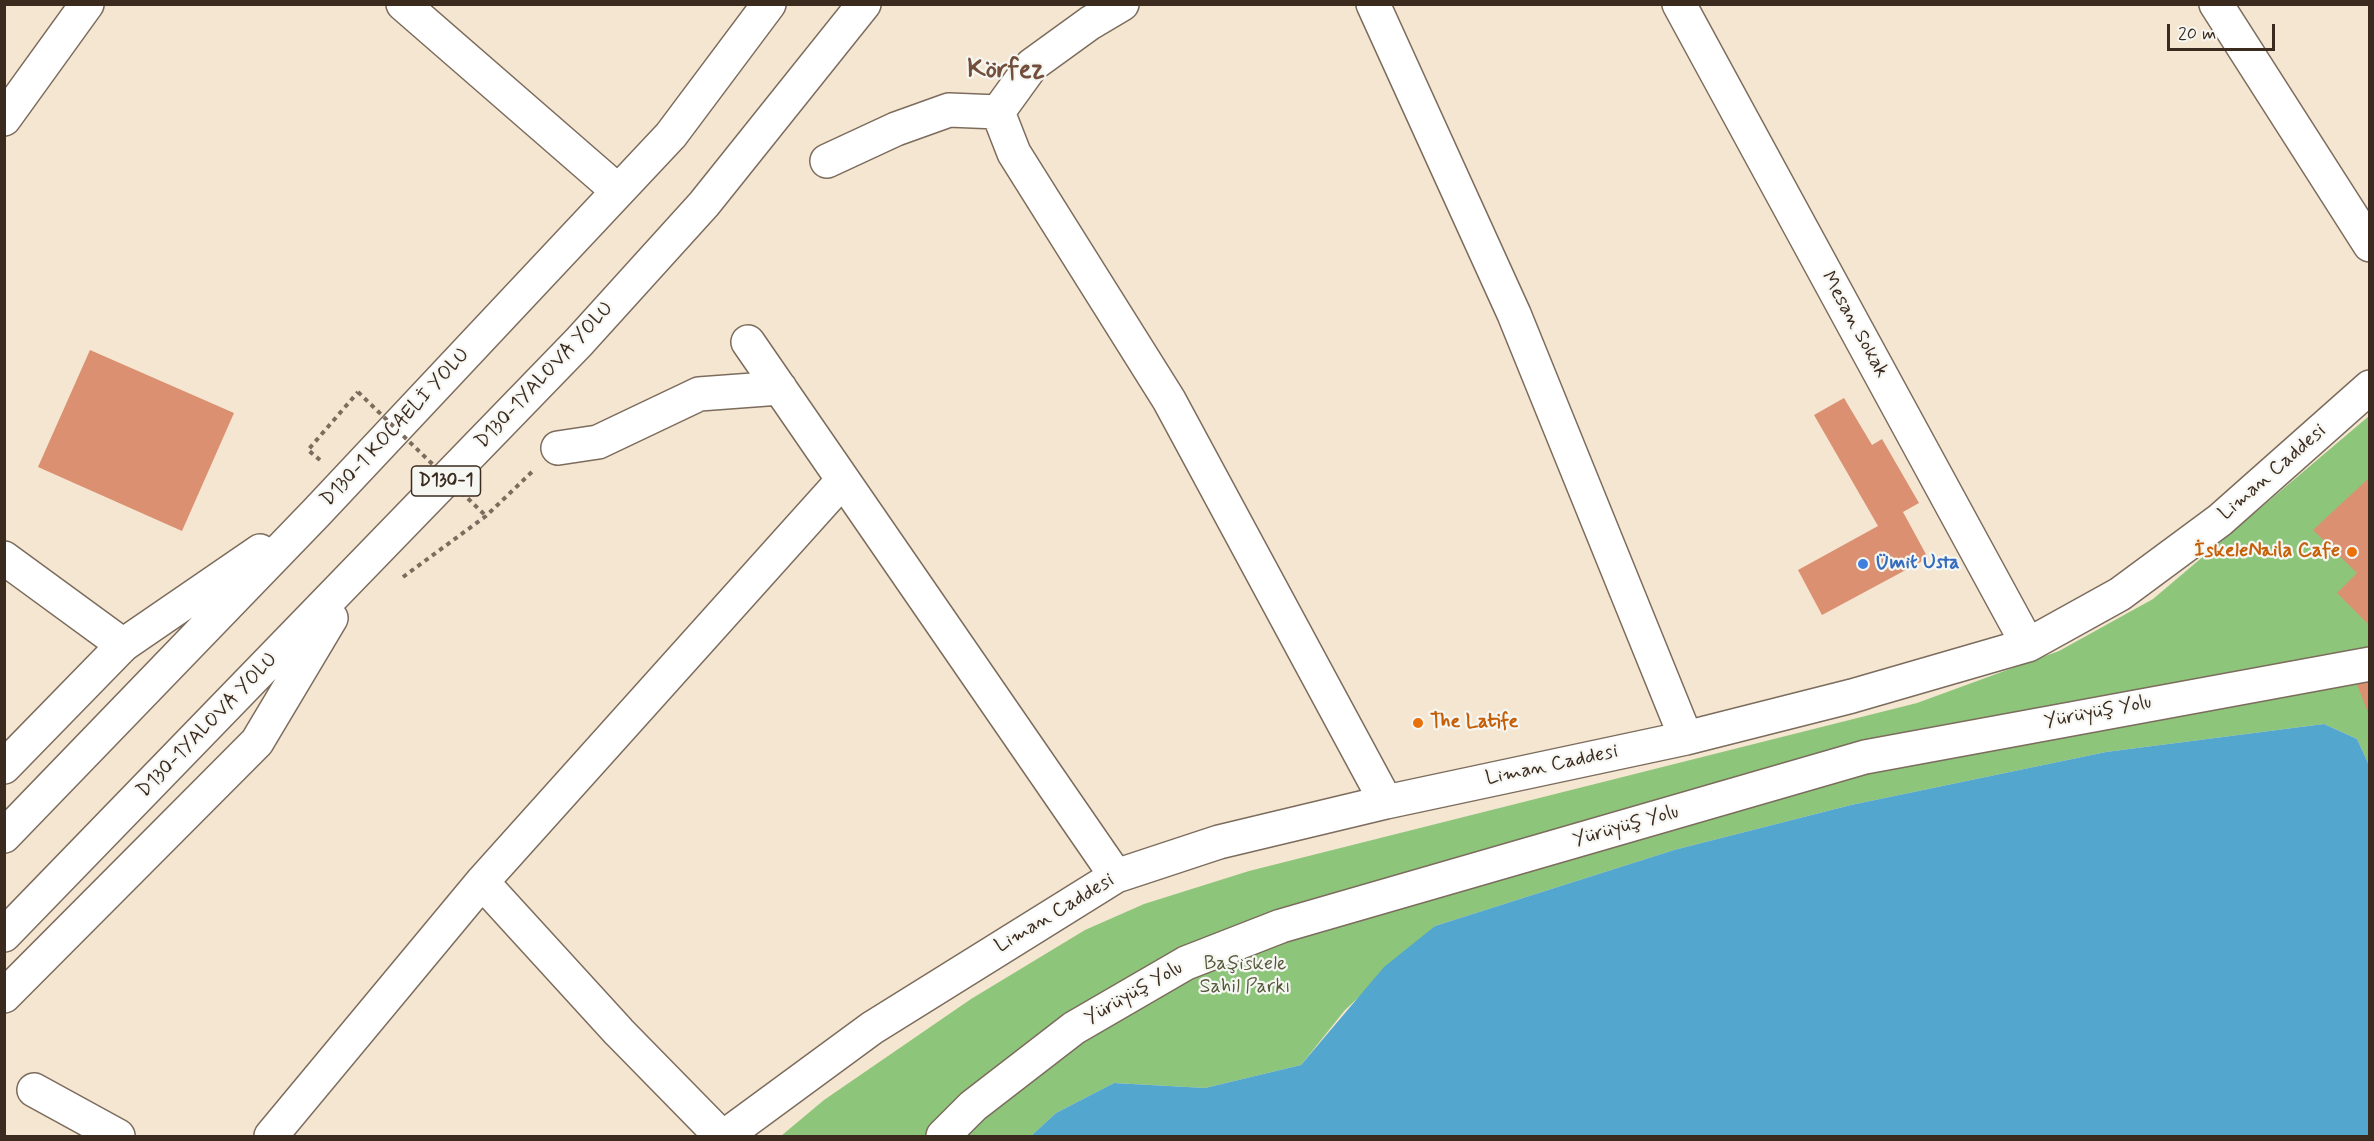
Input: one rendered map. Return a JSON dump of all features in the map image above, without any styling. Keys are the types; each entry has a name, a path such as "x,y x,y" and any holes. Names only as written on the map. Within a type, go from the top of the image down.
{"main road":[{"path":"4,119 87,4"},
{"path":"403,4 618,191"},
{"name":"D130-1 KOCAELİ YOLU","path":"4,836 316,513 671,135 769,4"},
{"name":"D130-1YALOVA YOLU","path":"4,935 579,342 704,204 864,4"},
{"path":"998,112 1032,65 1090,23 1122,4"},
{"path":"1373,4 1514,314 1686,738"},
{"name":"Mesan Sokak","path":"1679,4 2028,645"},
{"path":"2216,4 2370,245"},
{"path":"827,161 896,129 949,110 998,112"},
{"path":"998,112 1014,153 1168,400 1386,802"},
{"path":"748,342 1116,876"},
{"name":"Liman Caddesi","path":"723,1137 872,1028 1116,876 1219,842 1386,802 1686,738 1852,696 2028,645 2120,594 2220,520 2370,387"},
{"path":"558,448 598,442 699,394 780,388"},
{"path":"271,1137 482,882 843,480"},
{"path":"4,767 123,645 316,513"},
{"path":"4,558 123,645"},
{"path":"4,996 257,742 366,564"},
{"name":"Yürüyüş Yolu","path":"943,1137 973,1106 1074,1028 1186,963 1281,926 1866,757 2370,664"},
{"path":"482,882 619,1032 723,1137"},
{"path":"34,1090 118,1137"}],"path":[{"path":"347,480 308,450 358,392 486,516"},
{"path":"366,564 395,583 486,516 558,448"}],"green space":[{"name":"Başiskele Sahil Parkı","path":"2369,416 2369,765 2357,739 2324,724 2106,752 1851,805 1674,850 1435,926 1345,1010 1301,1065 1205,1088 1114,1083 1056,1113 1031,1136 781,1136 824,1100 971,999 1085,930 1144,904 1249,871 1917,703 2059,651 2153,599"}],"water":[{"path":"2324,724 2357,739 2369,765 2369,1136 1031,1136 1056,1113 1114,1083 1205,1088 1301,1065 1384,967 1435,926 1674,850 1851,805 2106,752"}],"building":[{"path":"90,350 234,413 182,531 38,467"},
{"path":"1844,398 1872,445 1882,439 1919,503 1903,512 1928,558 1822,615 1798,570 1878,526 1814,415"},
{"name":"İskeleNaila Cafe","path":"2370,477 2370,626 2337,593 2357,573 2313,530"},
{"path":"2370,675 2369,715 2354,677"}],"place":[{"name":"İskeleNaila Cafe","path":"2352,552"},
{"name":"Ümit Usta","path":"1863,564"},
{"name":"The Latife","path":"1418,723"}],"district":[{"name":"Körfez","path":"1006,72"}]}
